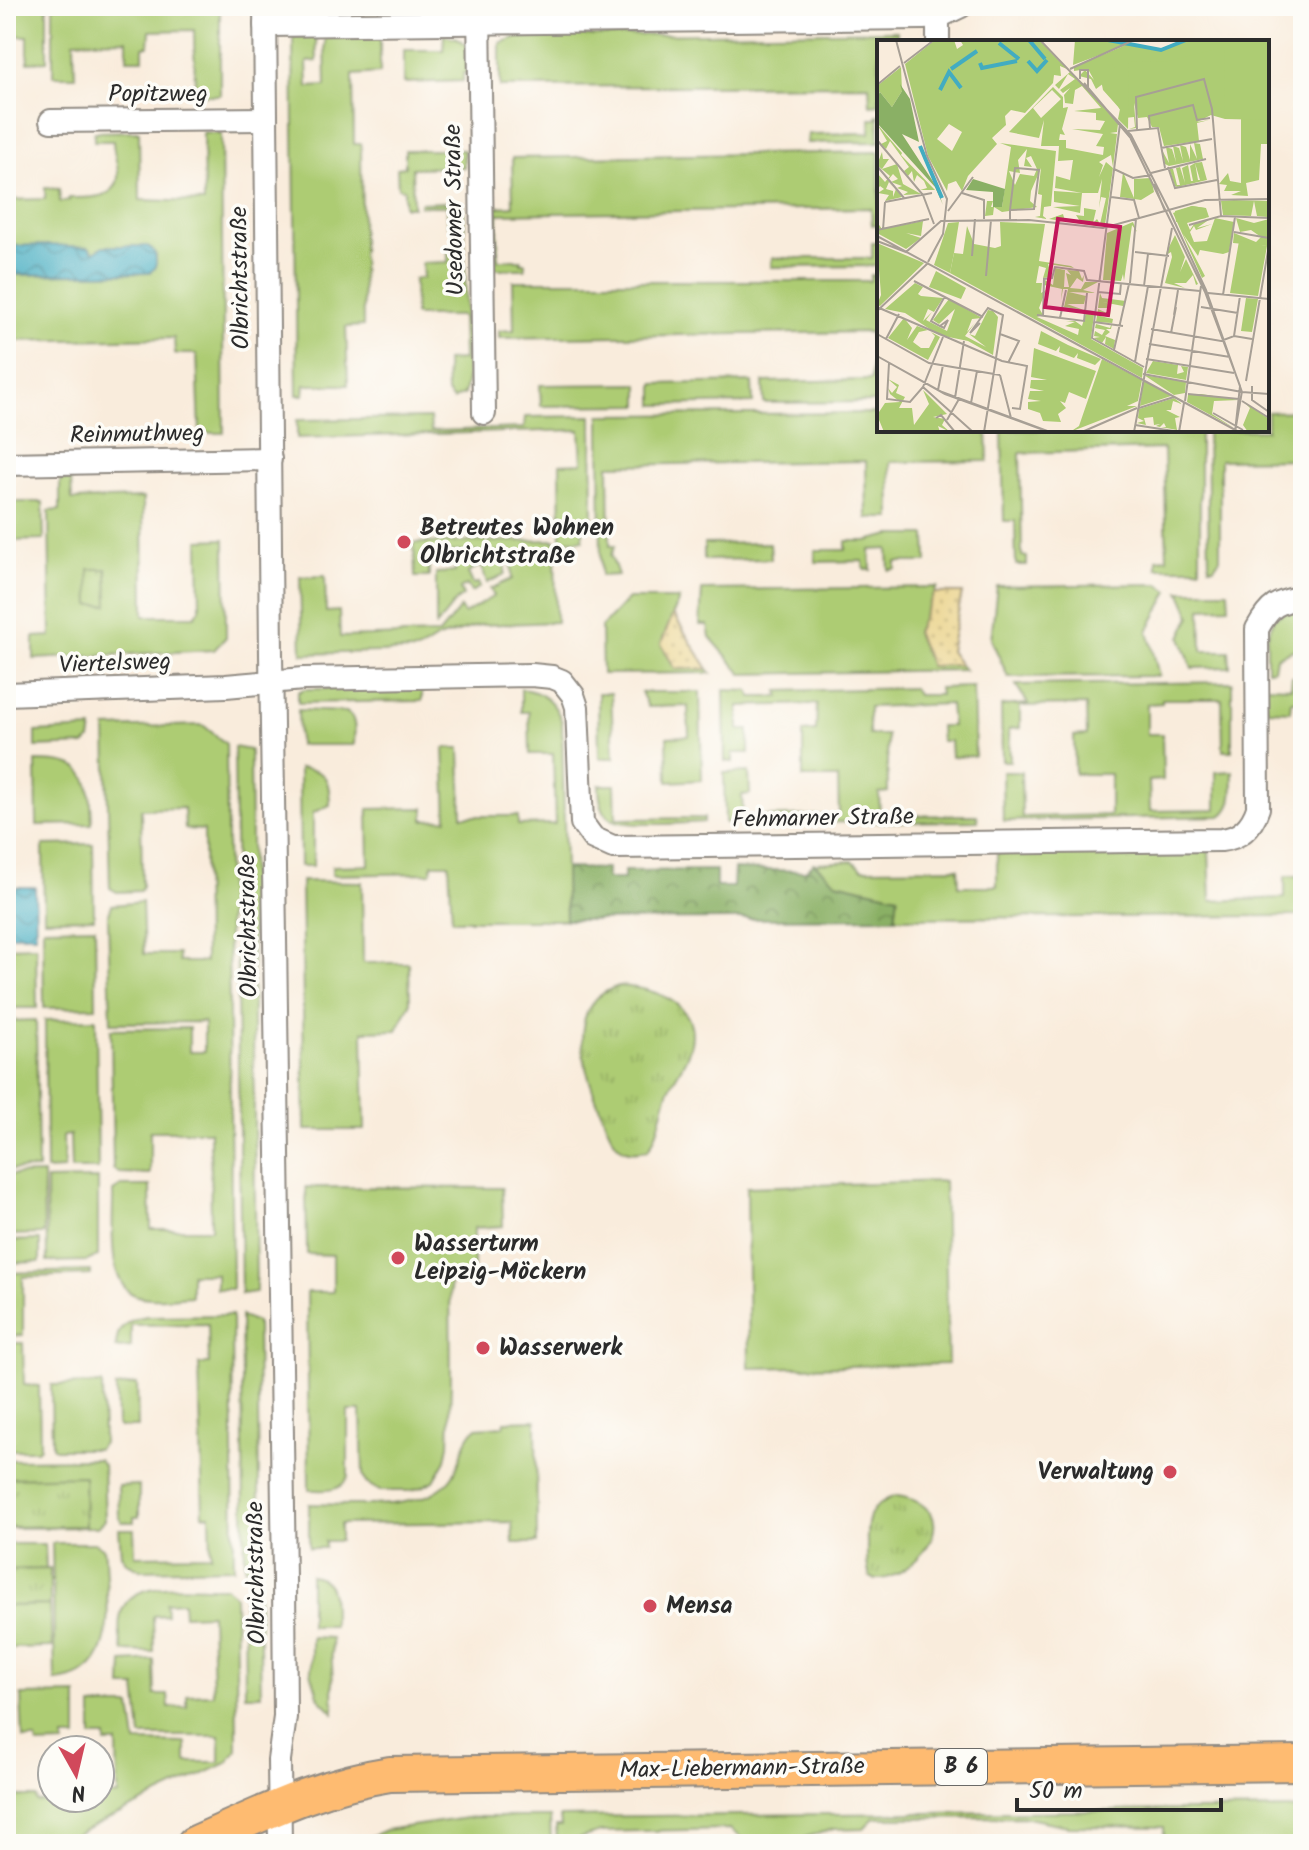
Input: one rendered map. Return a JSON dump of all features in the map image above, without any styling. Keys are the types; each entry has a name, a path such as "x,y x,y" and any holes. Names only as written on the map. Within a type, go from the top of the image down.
{"main road":[{"name":"Max-Liebermann-Straße","path":"194,1844 306,1794 359,1778 390,1774 1303,1763"}],"street":[{"path":"265,15 938,17 961,6"},
{"name":"Usedomer Straße","path":"478,14 484,413"},
{"name":"Olbrichtstraße","path":"265,15 285,1717 279,1760 280,1844"},
{"path":"938,17 938,40"},
{"name":"Popitzweg","path":"51,121 265,119"},
{"name":"Reinmuthweg","path":"6,464 270,459"},
{"name":"Fehmarner Straße","path":"271,683 303,679 443,675 532,675 557,679 573,695 577,707 582,823 593,838 613,847 1221,840 1232,839 1252,824 1258,808 1257,629 1267,610 1282,601 1303,597"},
{"name":"Viertelsweg","path":"6,694 271,683"}],"green space":[{"path":"6,6 47,6 47,61 28,62 28,36 6,36"},
{"path":"53,6 220,6 220,95 195,95 194,30 150,31 149,46 143,47 143,59 127,59 127,40 74,41 75,76 53,76"},
{"path":"897,31 897,40 877,40 877,104 870,105 869,85 500,87 500,43 517,37"},
{"path":"444,35 457,38 467,45 469,73 463,73 463,81 404,83 404,50 443,50"},
{"path":"380,36 380,73 353,75 354,144 361,144 363,326 346,327 348,385 305,385 304,395 297,395 293,37 316,37 317,61 307,62 308,87 326,86 325,37"},
{"path":"870,119 877,119 877,142 807,143 808,134 870,133"},
{"path":"139,131 140,200 204,202 203,132 221,133 224,433 200,433 197,354 175,354 174,338 6,341 6,275 149,273 156,266 156,255 147,246 103,246 94,253 89,247 6,246 6,200 45,199 45,188 59,189 60,202 109,193 117,181 118,172 113,141 94,141 94,132"},
{"path":"405,150 464,150 464,167 412,168 413,207 404,207 404,189 398,188 397,168 405,167"},
{"path":"877,152 877,225 872,225 871,208 498,214 498,260 521,260 525,263 525,269 495,269 494,214 497,207 513,206 512,158"},
{"path":"420,203 464,203 467,380 464,394 453,400 447,393 446,361 463,360 462,316 415,316 414,279 423,278 422,263 448,262 448,248 454,247 454,226 448,226 447,206 420,206"},
{"path":"872,243 877,243 877,266 771,267 772,258 872,258"},
{"path":"871,275 877,275 877,348 871,347 870,332 499,338 499,331 514,330 513,281 870,281"},
{"path":"872,362 877,362 877,402 764,403 763,382 871,380"},
{"path":"752,382 753,403 654,405 654,384"},
{"path":"639,384 639,405 541,406 540,385"},
{"path":"1303,411 1303,459 1220,460 1220,558 1214,567 1209,567 1207,432 1269,432 1269,412"},
{"path":"877,413 877,432 987,432 988,461 890,462 891,518 867,518 866,461 609,465 610,546 615,546 611,555 618,575 601,576 600,415"},
{"path":"592,416 593,525 583,525 583,540 561,540 560,464 582,463 580,430 297,438 297,420 430,418 431,431 524,428 525,417"},
{"path":"1002,432 1200,432 1200,568 1157,568 1157,559 1167,558 1164,449 1020,453 1022,556 1027,557 1027,565 1016,565 1015,521 1004,521"},
{"path":"60,480 71,480 72,500 143,498 144,616 195,616 200,609 199,540 225,539 226,637 214,650 34,659 34,637 51,636 49,511 60,510"},
{"path":"6,502 43,502 44,540 6,541"},
{"path":"891,535 926,535 927,562 896,562 896,569 889,570 888,549 870,550 871,570 864,569 863,561 815,562 815,550 846,550 846,541 867,541"},
{"path":"555,540 556,622 480,625 438,638 417,651 302,654 300,577 325,576 326,612 339,611 340,637 439,634 460,608 464,614 494,596 490,589 512,579 511,552 429,552 429,577 415,577 414,543"},
{"path":"770,543 771,559 704,560 704,544"},
{"path":"505,558 505,574 487,583 481,565 468,573 473,584 478,583 480,587 471,592 467,585 460,589 463,596 436,626 436,573 455,572 455,559"},
{"path":"89,569 107,569 108,605 90,605"},
{"path":"1159,584 1169,591 1148,631 1159,676 1008,677 991,639 997,586"},
{"path":"937,587 916,632 930,665 960,665 964,670 742,674 710,637 708,625 700,625 702,590"},
{"path":"1180,591 1228,591 1229,607 1201,608 1202,651 1229,651 1230,667 1192,668 1181,637 1191,616"},
{"path":"628,599 679,599 661,644 675,669 708,669 711,673 602,674 601,627"},
{"path":"1303,603 1303,646 1276,657 1274,669 1267,670 1267,638 1274,618"},
{"path":"1292,676 1303,676 1303,701 1291,701 1290,711 1267,710 1266,686 1291,687"},
{"path":"1232,682 1232,751 1223,751 1222,699 1162,699 1162,703 1147,704 1147,734 1162,734 1163,780 1149,781 1150,811 1216,810 1216,772 1233,771 1231,802 1221,816 1003,821 1002,772 1021,772 1022,817 1110,815 1110,774 1075,774 1074,736 1087,735 1086,705 1020,706 1020,728 1009,729 1010,761 1002,761 1001,706 1028,704 1016,685"},
{"path":"973,687 975,756 951,757 950,741 941,741 940,726 952,726 950,704 869,707 869,735 887,735 888,792 879,793 880,816 977,815 978,821 725,823 724,773 749,772 750,794 742,795 743,817 839,815 838,778 803,778 803,732 816,731 817,704 739,706 739,730 749,730 749,753 733,753 733,762 725,761 724,690 749,691 752,697 780,697 778,691 913,688 917,695 940,695 939,688"},
{"path":"422,688 422,701 298,703 298,692 304,689"},
{"path":"521,689 536,692 547,699 562,722 566,920 452,920 449,864 432,864 431,873 332,875 332,866 369,865 368,809 424,808 424,820 447,819 444,748 460,748 462,816 518,816 518,825 555,824 553,754 530,754 529,712 521,712"},
{"path":"641,692 700,692 702,780 668,782 667,737 689,736 688,706 648,707"},
{"path":"598,693 611,693 614,758 599,758"},
{"path":"298,710 346,712 354,722 354,745 299,745"},
{"path":"203,725 226,744 232,1289 216,1289 216,1274 191,1274 191,1296 148,1298 135,1295 125,1288 119,1278 113,1249 113,1191 121,1186 150,1186 151,1229 211,1229 210,1131 150,1131 150,1174 119,1173 113,1169 111,1029 189,1028 189,1052 204,1052 204,1022 111,1023 108,916 112,905 142,902 144,954 178,954 179,962 205,962 204,830 185,829 184,808 141,809 142,886 140,891 117,892 110,888 106,728"},
{"path":"92,729 90,740 85,745 36,747 36,732"},
{"path":"234,747 250,750 256,1292 241,1294"},
{"path":"36,761 67,764 84,774 90,793 92,824 37,825"},
{"path":"299,768 321,774 329,789 330,805 313,813 313,866 300,866"},
{"path":"599,785 615,785 616,819 704,818 704,822 618,822 611,819 603,808"},
{"path":"93,844 94,918 44,919 43,845"},
{"path":"1209,850 1211,901 1285,898 1285,876 1303,876 1303,916 895,918 898,896 836,882 814,863 853,861 862,869 958,868 959,886 997,886 997,853"},
{"path":"814,863 836,882 898,896 895,918 566,920 565,868 607,869 607,879 624,879 624,871 716,870 716,887 733,887 734,869 805,871"},
{"path":"301,881 362,882 363,963 409,963 410,1004 397,1030 363,1031 365,1130 305,1130"},
{"path":"95,927 96,1007 44,1008 43,928"},
{"path":"36,946 37,1008 6,1008 6,947"},
{"path":"619,986 647,990 672,1001 689,1020 692,1033 688,1054 668,1092 658,1129 648,1150 626,1150 615,1142 595,1095 584,1058 584,1022 590,1007 601,995"},
{"path":"96,1019 98,1169 71,1169 70,1135 63,1136 64,1169 46,1170 45,1020"},
{"path":"36,1020 38,1169 6,1170 6,1021"},
{"path":"43,1174 44,1234 6,1235 6,1175"},
{"path":"98,1179 98,1256 87,1261 47,1262 46,1180"},
{"path":"944,1181 948,1364 749,1368 747,1187"},
{"path":"306,1187 502,1188 503,1226 474,1228 474,1277 450,1279 449,1445 446,1460 434,1481 422,1487 408,1491 380,1491 366,1483 363,1476 361,1411 348,1411 348,1477 336,1488 309,1490 307,1292 333,1292 333,1255 307,1254"},
{"path":"40,1240 40,1262 6,1263 6,1241"},
{"path":"91,1271 91,1275 23,1277 23,1335 6,1336 6,1273"},
{"path":"232,1315 234,1568 141,1570 127,1563 121,1555 119,1529 134,1529 135,1556 211,1555 210,1515 203,1515 199,1364 209,1364 208,1324 131,1325 131,1347 116,1348 118,1335 124,1325 147,1316"},
{"path":"241,1316 257,1322 260,1565 245,1568"},
{"path":"6,1343 23,1343 24,1385 39,1386 40,1447 37,1450 6,1450"},
{"path":"102,1384 103,1443 98,1449 52,1447 51,1385"},
{"path":"137,1384 138,1427 120,1427 117,1425 116,1387"},
{"path":"536,1420 537,1543 513,1543 512,1522 340,1524 340,1541 325,1541 325,1548 309,1548 309,1504 386,1504 424,1497 440,1489 452,1477 468,1438 476,1428 504,1426 505,1421"},
{"path":"98,1459 103,1465 105,1520 97,1527 6,1528 6,1460"},
{"path":"84,1476 85,1526 6,1527 6,1478"},
{"path":"139,1485 139,1517 134,1517 134,1522 122,1522 119,1517 118,1486"},
{"path":"895,1496 914,1500 929,1511 934,1522 933,1534 927,1547 905,1569 880,1579 870,1577 867,1556 869,1520 875,1508"},
{"path":"52,1543 95,1543 104,1549 108,1615 101,1652 92,1666 77,1676 55,1681"},
{"path":"6,1544 45,1544 46,1569 6,1570"},
{"path":"50,1569 50,1605 6,1606 6,1570"},
{"path":"310,1575 325,1581 332,1593 333,1626 310,1626"},
{"path":"165,1587 225,1587 235,1595 237,1750 227,1763 55,1844 6,1844 6,1797 36,1797 36,1814 116,1814 116,1734 92,1734 92,1706 131,1706 136,1742 186,1743 186,1762 220,1762 220,1736 141,1736 136,1687 122,1687 123,1662 154,1660 155,1695 168,1695 169,1708 187,1707 187,1695 213,1694 211,1614 184,1615 183,1602 166,1603 167,1615 153,1616 154,1652 123,1651 119,1626 123,1608 133,1596"},
{"path":"244,1596 259,1597 261,1695 245,1695"},
{"path":"50,1605 52,1647 6,1648 6,1606"},
{"path":"311,1637 331,1638 334,1713 319,1698 311,1672"},
{"path":"77,1694 77,1734 36,1734 36,1739 23,1739 21,1695"},
{"path":"1303,1809 1303,1844 1164,1844 1164,1827 1068,1826 1023,1817 874,1818 864,1828 834,1829 806,1837 795,1844 750,1844 730,1829 601,1832 557,1844 556,1826 561,1826 560,1817"},
{"path":"473,1817 550,1817 551,1841 546,1844 354,1844 385,1830"}],"sand":[{"path":"934,593 962,593 950,651 960,665 930,666 916,632"},
{"path":"673,614 708,669 675,669 661,644"}],"water":[{"path":"6,246 89,247 94,252 103,246 147,246 154,252 156,267 149,273 6,275"},
{"path":"6,887 35,887 36,935 6,935"}],"place":[{"name":"Betreutes Wohnen Olbrichtstraße","path":"404,542"},
{"name":"Wasserturm Leipzig-Möckern","path":"398,1258"},
{"name":"Wasserwerk","path":"483,1348"},
{"name":"Verwaltung","path":"1170,1472"},
{"name":"Mensa","path":"650,1606"}]}
